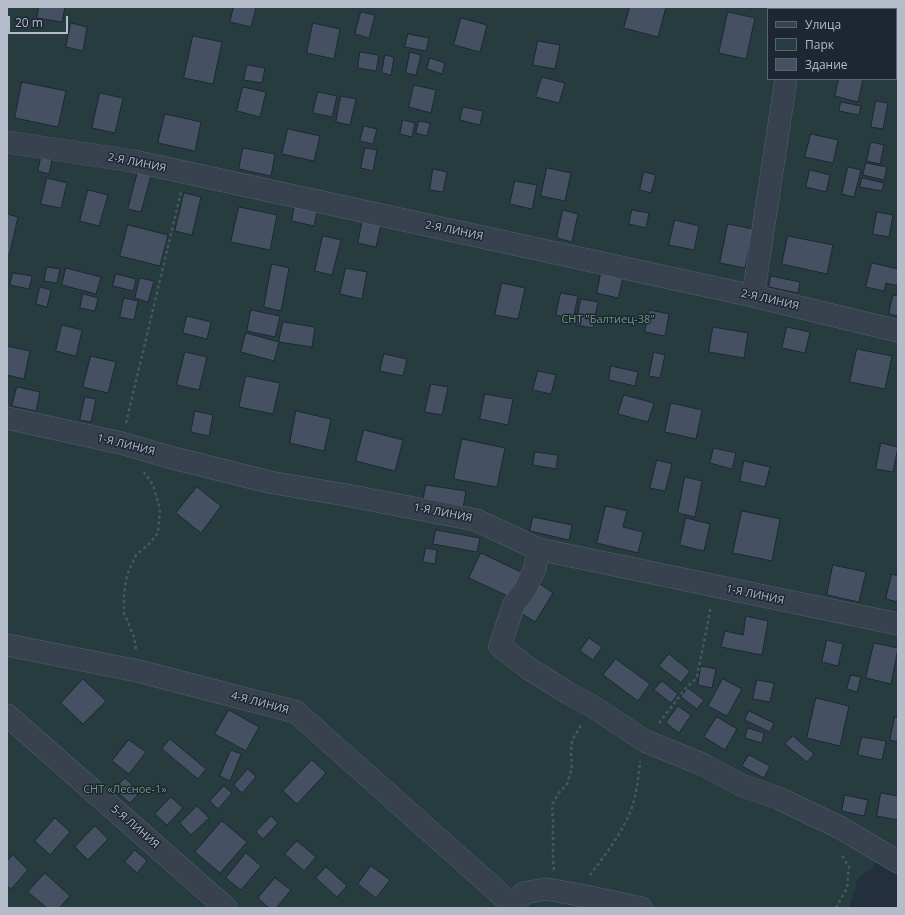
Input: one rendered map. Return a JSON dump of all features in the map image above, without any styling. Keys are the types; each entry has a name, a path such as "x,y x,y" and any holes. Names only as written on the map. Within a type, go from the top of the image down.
{"street":[{"path":"753,296 786,80"},
{"name":"2-Я ЛИНИЯ","path":"7,142 133,161 185,172 753,296 898,331"},
{"name":"1-Я ЛИНИЯ","path":"7,418 130,446 269,482 476,520 538,550 898,624"},
{"path":"538,550 535,568 525,590 514,604 500,646 528,668 592,706 645,741 704,765 741,785 778,798 831,823 898,862"},
{"name":"4-Я ЛИНИЯ","path":"7,645 138,671 296,712 513,907"},
{"name":"5-Я ЛИНИЯ","path":"7,715 226,908"},
{"path":"513,907 524,893 546,889 641,908"}],"path":[{"path":"138,671 134,637 124,614 124,594 127,575 136,555 158,533 160,509 153,485 137,462 130,446 185,172"},
{"path":"580,895 590,876 608,852 628,817 633,804 639,775 641,752 645,741 690,683 697,677 715,586"},
{"path":"546,889 554,871 552,805 558,794 567,784 572,768 572,740 592,706"},
{"path":"831,823 837,846 849,868 847,888 836,908"}],"green space":[{"name":"СНТ \"Балтиец-38\"","path":"7,7 898,7 898,862 878,850 873,868 858,878 849,908 7,908"}],"building":[{"path":"39,7 65,7 62,22 37,18"},
{"path":"234,7 256,7 251,27 230,22"},
{"path":"630,7 666,7 658,37 624,28"},
{"path":"361,12 375,15 369,38 355,34"},
{"path":"728,12 755,18 746,59 719,53"},
{"path":"461,18 487,25 480,52 454,45"},
{"path":"71,23 87,27 83,51 66,47"},
{"path":"313,23 340,29 334,59 307,53"},
{"path":"408,34 429,38 426,51 405,47"},
{"path":"193,36 222,42 213,84 184,78"},
{"path":"538,41 560,45 555,69 533,65"},
{"path":"360,52 379,55 376,71 358,68"},
{"path":"410,52 421,55 416,75 406,73"},
{"path":"385,55 394,57 391,75 382,73"},
{"path":"430,58 445,63 442,74 427,69"},
{"path":"247,65 265,68 262,83 244,80"},
{"path":"542,77 565,83 559,103 536,97"},
{"path":"839,80 863,80 858,102 835,96"},
{"path":"22,82 66,91 58,127 15,118"},
{"path":"414,85 436,90 431,113 409,107"},
{"path":"243,87 266,92 260,117 237,111"},
{"path":"318,92 337,96 332,117 313,113"},
{"path":"100,93 123,98 115,133 92,128"},
{"path":"341,96 356,99 350,125 336,122"},
{"path":"876,101 888,103 883,129 871,127"},
{"path":"841,102 861,106 859,115 839,111"},
{"path":"463,107 483,111 480,125 460,120"},
{"path":"165,114 201,122 195,151 158,143"},
{"path":"403,120 415,123 412,137 400,134"},
{"path":"419,121 430,123 427,136 416,133"},
{"path":"364,126 377,129 373,144 360,141"},
{"path":"288,129 320,136 314,161 282,154"},
{"path":"811,134 838,140 833,163 805,157"},
{"path":"871,142 884,145 880,164 867,161"},
{"path":"243,148 275,154 271,176 239,169"},
{"path":"365,148 377,150 373,171 361,168"},
{"path":"42,153 53,155 49,174 38,171"},
{"path":"866,163 887,167 884,180 863,175"},
{"path":"848,167 861,170 854,197 842,194"},
{"path":"547,168 571,173 565,201 541,196"},
{"path":"433,169 447,172 443,192 430,190"},
{"path":"810,170 830,175 826,192 806,187"},
{"path":"138,171 151,175 141,212 128,209"},
{"path":"644,172 656,175 651,193 640,190"},
{"path":"47,178 67,183 61,208 41,204"},
{"path":"862,178 884,183 882,191 860,187"},
{"path":"515,181 537,185 532,209 510,204"},
{"path":"88,190 108,195 99,226 80,221"},
{"path":"184,193 201,197 192,235 175,231"},
{"path":"295,203 318,208 314,226 292,221"},
{"path":"239,207 277,215 270,250 231,242"},
{"path":"563,210 578,214 572,242 557,238"},
{"path":"632,210 649,213 646,228 629,224"},
{"path":"877,212 893,215 889,237 873,234"},
{"path":"7,214 18,217 9,256 7,255"},
{"path":"363,219 381,224 376,247 358,243"},
{"path":"675,220 699,226 694,250 669,245"},
{"path":"728,224 753,229 745,268 720,263"},
{"path":"128,225 168,235 160,266 120,256"},
{"path":"323,236 341,240 332,275 315,271"},
{"path":"788,236 833,245 827,274 782,264"},
{"path":"872,263 898,269 898,286 886,283 884,291 866,287"},
{"path":"272,264 289,268 281,311 264,307"},
{"path":"47,267 60,269 57,283 44,281"},
{"path":"66,268 101,277 96,294 62,285"},
{"path":"346,268 367,272 362,299 340,294"},
{"path":"13,273 32,276 29,289 10,285"},
{"path":"601,273 623,278 618,298 597,293"},
{"path":"116,274 136,279 133,291 113,286"},
{"path":"771,276 800,282 798,293 769,287"},
{"path":"140,278 154,281 148,302 135,298"},
{"path":"502,283 525,288 518,319 495,315"},
{"path":"40,287 51,290 47,307 36,304"},
{"path":"561,293 578,296 573,319 556,315"},
{"path":"83,294 98,298 95,311 80,308"},
{"path":"893,295 898,296 898,316 889,314"},
{"path":"124,298 138,301 134,320 120,317"},
{"path":"581,299 598,302 593,328 576,325"},
{"path":"251,310 280,316 275,337 247,331"},
{"path":"649,310 669,314 665,336 645,332"},
{"path":"187,316 211,322 207,339 183,333"},
{"path":"283,322 315,327 312,347 279,342"},
{"path":"62,325 82,330 76,356 56,351"},
{"path":"713,327 748,333 744,358 709,352"},
{"path":"787,327 810,332 805,353 782,348"},
{"path":"246,333 279,342 274,361 241,352"},
{"path":"7,346 30,351 24,379 7,375"},
{"path":"857,349 892,356 885,389 850,382"},
{"path":"185,352 207,357 199,390 177,385"},
{"path":"654,352 665,355 660,378 649,376"},
{"path":"384,354 407,359 403,376 380,371"},
{"path":"91,356 116,362 108,393 83,387"},
{"path":"611,366 638,372 635,386 609,380"},
{"path":"538,371 556,375 551,394 533,390"},
{"path":"246,376 280,383 273,414 239,407"},
{"path":"431,384 448,387 442,415 425,412"},
{"path":"17,387 40,392 36,411 12,406"},
{"path":"485,394 513,399 508,425 480,419"},
{"path":"624,395 654,403 648,422 618,414"},
{"path":"85,397 96,399 91,422 80,420"},
{"path":"671,403 702,410 696,439 665,432"},
{"path":"195,411 213,415 209,436 191,432"},
{"path":"296,411 331,419 324,451 290,443"},
{"path":"364,430 403,440 395,471 356,461"},
{"path":"462,439 505,448 497,487 454,479"},
{"path":"881,443 898,447 893,472 876,469"},
{"path":"714,448 736,453 732,469 710,463"},
{"path":"535,452 558,455 556,469 533,465"},
{"path":"657,460 672,464 665,491 650,488"},
{"path":"744,461 770,467 765,487 740,481"},
{"path":"685,477 702,481 695,517 678,513"},
{"path":"426,485 466,491 463,508 423,501"},
{"path":"197,487 221,506 201,533 176,513"},
{"path":"606,506 627,511 623,527 643,532 638,553 597,543"},
{"path":"742,511 780,519 772,561 733,553"},
{"path":"533,517 572,525 569,540 530,531"},
{"path":"686,518 710,524 704,551 680,545"},
{"path":"436,530 480,538 477,552 433,544"},
{"path":"426,548 437,550 435,564 423,562"},
{"path":"481,553 523,573 512,598 469,578"},
{"path":"833,565 866,572 859,602 827,595"},
{"path":"892,574 898,576 898,602 886,599"},
{"path":"537,582 553,593 535,622 518,611"},
{"path":"746,616 768,621 762,655 721,647 725,631 743,635"},
{"path":"589,638 602,647 593,660 580,651"},
{"path":"827,640 843,644 838,666 822,662"},
{"path":"874,643 898,648 891,684 866,678"},
{"path":"669,654 690,671 681,683 659,666"},
{"path":"616,659 650,684 638,701 603,675"},
{"path":"701,666 716,669 712,688 698,685"},
{"path":"851,675 861,677 857,692 847,689"},
{"path":"83,679 106,701 83,724 61,703"},
{"path":"723,679 742,689 727,716 708,706"},
{"path":"757,680 774,683 770,702 753,699"},
{"path":"662,681 678,694 671,703 654,690"},
{"path":"688,688 704,700 697,709 681,697"},
{"path":"816,698 849,706 840,746 807,738"},
{"path":"678,706 691,715 679,733 666,723"},
{"path":"229,710 259,727 246,751 215,734"},
{"path":"749,711 774,723 770,732 745,720"},
{"path":"717,717 737,729 725,750 704,737"},
{"path":"895,717 898,718 898,742 890,740"},
{"path":"748,728 764,733 762,743 745,738"},
{"path":"793,736 814,754 807,762 785,744"},
{"path":"862,737 886,741 882,760 858,755"},
{"path":"170,739 206,769 198,779 162,749"},
{"path":"129,740 146,752 129,774 112,761"},
{"path":"231,750 241,754 230,781 220,776"},
{"path":"749,755 770,766 764,778 742,766"},
{"path":"312,760 326,773 297,804 283,791"},
{"path":"248,769 256,777 242,793 234,785"},
{"path":"125,778 140,792 130,803 114,790"},
{"path":"224,786 232,793 218,809 210,801"},
{"path":"881,793 898,796 898,820 877,816"},
{"path":"845,795 868,800 864,816 842,811"},
{"path":"171,797 183,808 167,825 155,814"},
{"path":"197,806 209,818 191,835 180,823"},
{"path":"271,816 278,823 263,839 256,832"},
{"path":"55,818 70,832 50,855 35,841"},
{"path":"222,821 247,842 220,873 195,852"},
{"path":"95,826 108,839 88,860 75,847"},
{"path":"297,841 316,857 304,871 285,854"},
{"path":"135,850 147,861 137,873 125,862"},
{"path":"246,853 261,866 241,890 226,878"},
{"path":"13,855 28,870 11,889 7,886 7,861"},
{"path":"371,866 390,880 376,898 358,884"},
{"path":"326,867 347,886 337,897 316,878"},
{"path":"45,873 70,896 59,908 47,908 28,892"},
{"path":"275,878 291,890 276,908 269,908 258,898"}],"park label":[{"name":"СНТ «Лесное-1»","path":"125,790"}]}
